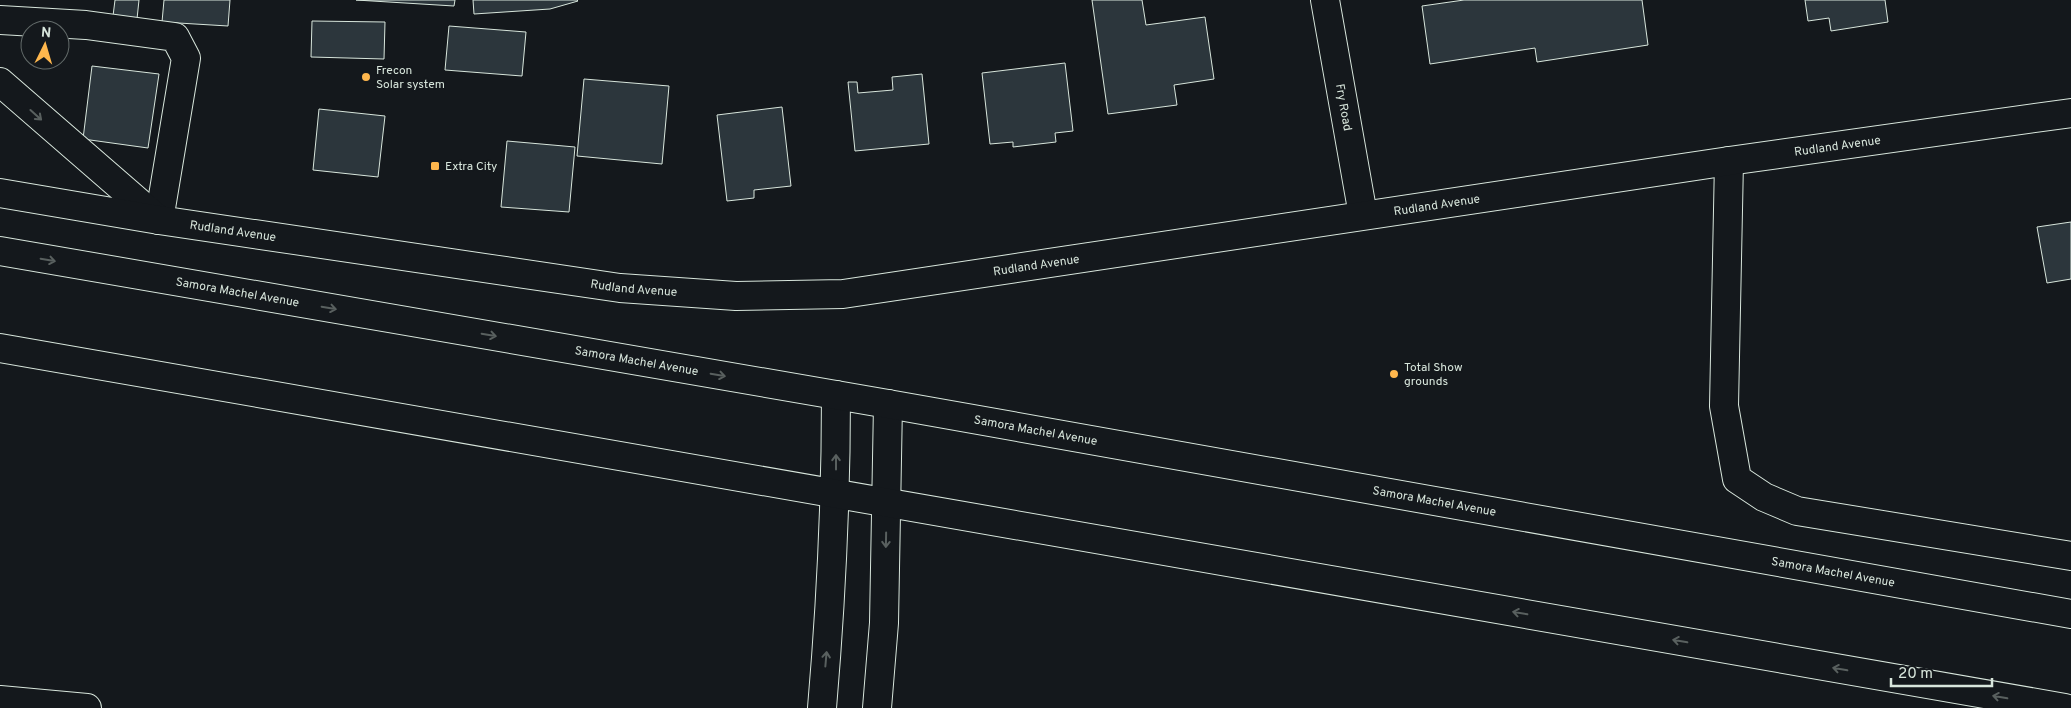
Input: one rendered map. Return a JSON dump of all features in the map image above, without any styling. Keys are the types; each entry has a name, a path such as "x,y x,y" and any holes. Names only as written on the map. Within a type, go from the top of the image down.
{"main road":[{"name":"Fry Road","path":"1325,0 1363,215"},
{"path":"0,20 86,25 175,37 186,58 159,220"},
{"path":"0,82 159,220"},
{"name":"Rudland Avenue","path":"0,193 159,220 620,288 736,296 843,294 1363,215 2071,112"},
{"path":"1729,161 1724,406 1737,479 1764,497 1797,511 2071,556"},
{"name":"Samora Machel Avenue","path":"0,252 888,404 2071,614"},
{"path":"0,348 2065,708"},
{"path":"822,708 830,618 836,494 836,395"},
{"path":"877,708 884,623 888,404"},
{"path":"0,700 87,708"}],"building":[{"path":"115,0 139,0 137,19 113,16"},
{"path":"164,0 230,0 228,26 162,22"},
{"path":"356,0 455,0 454,6"},
{"path":"473,0 578,1 550,9 474,14"},
{"path":"1092,0 1142,0 1146,25 1205,17 1214,79 1174,85 1177,105 1108,114"},
{"path":"1464,0 1642,0 1648,45 1537,62 1535,48 1430,64 1422,6"},
{"path":"1805,0 1885,0 1888,22 1831,31 1829,18 1808,21"},
{"path":"312,21 385,22 384,59 311,57"},
{"path":"449,26 526,32 522,76 445,70"},
{"path":"1065,63 1073,131 1055,133 1056,142 1013,147 1013,142 990,144 982,73"},
{"path":"92,66 159,74 148,148 83,139"},
{"path":"922,74 929,144 855,151 848,82 857,82 858,93 893,90 892,77"},
{"path":"584,79 669,86 662,164 577,156"},
{"path":"782,107 791,186 754,190 754,198 727,201 717,115"},
{"path":"319,109 385,116 378,177 313,170"},
{"path":"507,141 575,147 569,212 501,207"},
{"path":"2071,222 2071,279 2047,283 2037,227"}],"place":[{"name":"Frecon Solar system","path":"366,77"},
{"name":"Extra City","path":"435,166"},
{"name":"Total Show grounds","path":"1394,374"}]}
